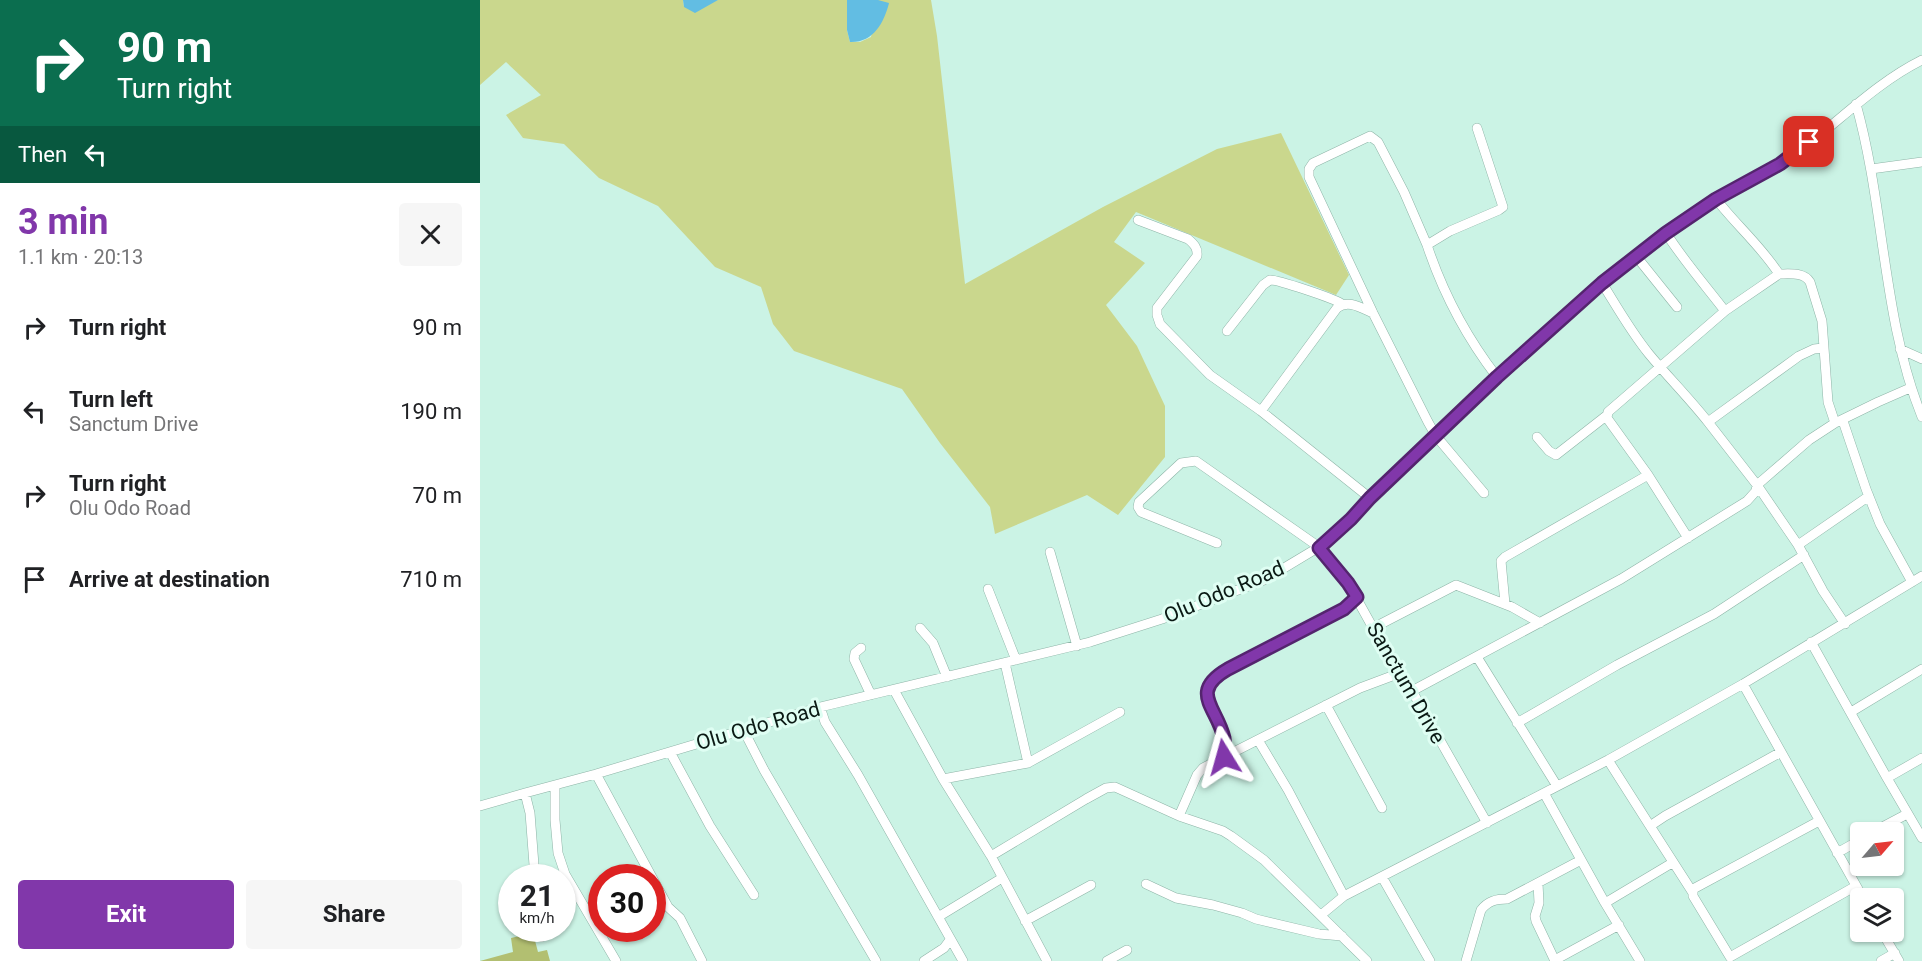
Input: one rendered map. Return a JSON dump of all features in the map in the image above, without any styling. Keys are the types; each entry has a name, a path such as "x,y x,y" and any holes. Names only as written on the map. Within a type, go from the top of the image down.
{"street":[{"name":"Olu Odo Road","path":"480,806 820,707 1077,646 1162,619 1264,580 1319,548 1497,377 1602,283 1636,256 1716,199 1788,158 1905,68 1922,60"},
{"path":"1856,104 1871,169 1900,349 1910,388 1922,417"},
{"path":"1427,245 1450,231 1503,207 1477,128"},
{"path":"1484,494 1436,436 1373,313 1309,177 1309,169 1313,163 1361,139 1370,136 1378,141 1404,192 1440,279 1465,331 1497,377"},
{"path":"1871,169 1922,162"},
{"path":"1716,199 1765,254 1779,274"},
{"path":"1138,220 1188,239 1195,244 1198,250 1197,256 1157,308 1160,324 1210,375 1261,411 1370,498"},
{"path":"1666,233 1687,264 1701,278 1725,311"},
{"path":"1636,256 1677,307"},
{"path":"1537,437 1549,451 1556,455 1606,416 1725,311 1779,274 1803,275 1810,282 1822,321 1828,402 1839,422 1880,524 1912,582"},
{"path":"1227,332 1263,285 1270,280 1280,280 1299,289 1373,313"},
{"path":"1602,283 1624,320 1649,355 1688,396 1757,486 1798,545 1823,591 1845,624"},
{"path":"1261,411 1342,304"},
{"path":"1708,422 1799,356 1814,349 1823,348"},
{"path":"1900,349 1922,359"},
{"path":"1412,691 1621,579 1747,501 1756,491 1757,486 1809,440 1839,422 1910,388"},
{"path":"1606,416 1648,475 1688,538"},
{"name":"Sanctum Drive","path":"1216,543 1141,512 1138,507 1139,502 1181,463 1197,461 1319,548 1357,597 1487,823"},
{"path":"1504,604 1501,561 1648,475"},
{"path":"1798,545 1869,496"},
{"path":"1050,552 1077,646"},
{"path":"1517,723 1617,665 1714,614 1804,555"},
{"path":"1321,915 1344,896 1608,760 1743,684 1922,576"},
{"path":"1373,628 1456,585 1504,604 1540,623"},
{"path":"988,589 1016,660"},
{"path":"1224,757 1224,739 1208,699 1208,688 1211,681 1344,609 1357,597"},
{"path":"920,628 933,643 947,677"},
{"path":"1811,642 1922,838"},
{"path":"861,648 855,653 854,659 871,695"},
{"path":"1477,657 1557,786"},
{"path":"1005,663 1028,763"},
{"path":"1851,712 1922,669"},
{"path":"1179,816 1197,775 1203,768 1360,688 1400,673"},
{"path":"1608,760 1731,959 1856,886 1743,684"},
{"path":"894,690 991,856 1047,961"},
{"path":"1326,705 1382,808"},
{"path":"820,707 825,722 858,775 963,961"},
{"path":"944,779 1028,763 1120,712"},
{"path":"743,729 782,801 876,961"},
{"path":"1258,740 1344,896"},
{"path":"669,752 710,826 754,895"},
{"path":"1650,826 1780,752"},
{"path":"1887,778 1922,758"},
{"path":"596,774 646,864"},
{"path":"555,786 558,853 565,874 588,910"},
{"path":"991,856 1106,788 1115,787 1179,816 1231,836 1264,860 1367,961"},
{"path":"525,793 530,813 534,864"},
{"path":"1544,793 1640,961"},
{"path":"1892,822 1907,814"},
{"path":"1692,893 1695,888 1819,821"},
{"path":"1837,853 1850,846"},
{"path":"1466,961 1481,910 1486,904 1496,899 1507,899 1581,860"},
{"path":"1605,903 1672,863"},
{"path":"1382,877 1430,961"},
{"path":"938,917 1002,878"},
{"path":"1538,883 1539,903 1536,921 1555,961 1619,925"},
{"path":"1146,884 1176,898 1213,905 1256,919 1319,934 1342,936"},
{"path":"1025,921 1091,885"},
{"path":"666,903 680,918 702,961"},
{"path":"924,961 944,948 950,940"},
{"path":"606,942 616,961"},
{"path":"1881,961 1897,957 1888,942"},
{"path":"1107,961 1127,950"}],"green space":[{"path":"480,0 683,0 684,7 718,0 847,0 847,30 850,42 860,42 871,37 878,0 931,0 965,284 1103,207 1217,149 1281,133 1349,275 1336,295 1136,212 1114,242 1145,263 1106,305 1137,346 1165,406 1165,457 1118,515 1087,495 995,534 990,507 940,443 902,389 794,351 773,324 761,287 715,267 658,206 599,178 564,144 523,138 506,115 541,95 506,62 480,85"},
{"path":"512,942 535,942 538,952 547,950 550,961 480,961 513,952"}],"water":[{"path":"683,0 718,0 695,13 684,7"},
{"path":"847,0 878,0 889,3 881,24 865,39 850,42 847,30"}],"route":[{"path":"1224,757 1224,739 1208,699 1208,688 1211,681 1228,669 1344,609 1357,597 1319,548 1497,377 1602,283 1666,233 1716,199 1780,164 1809,142"}]}
